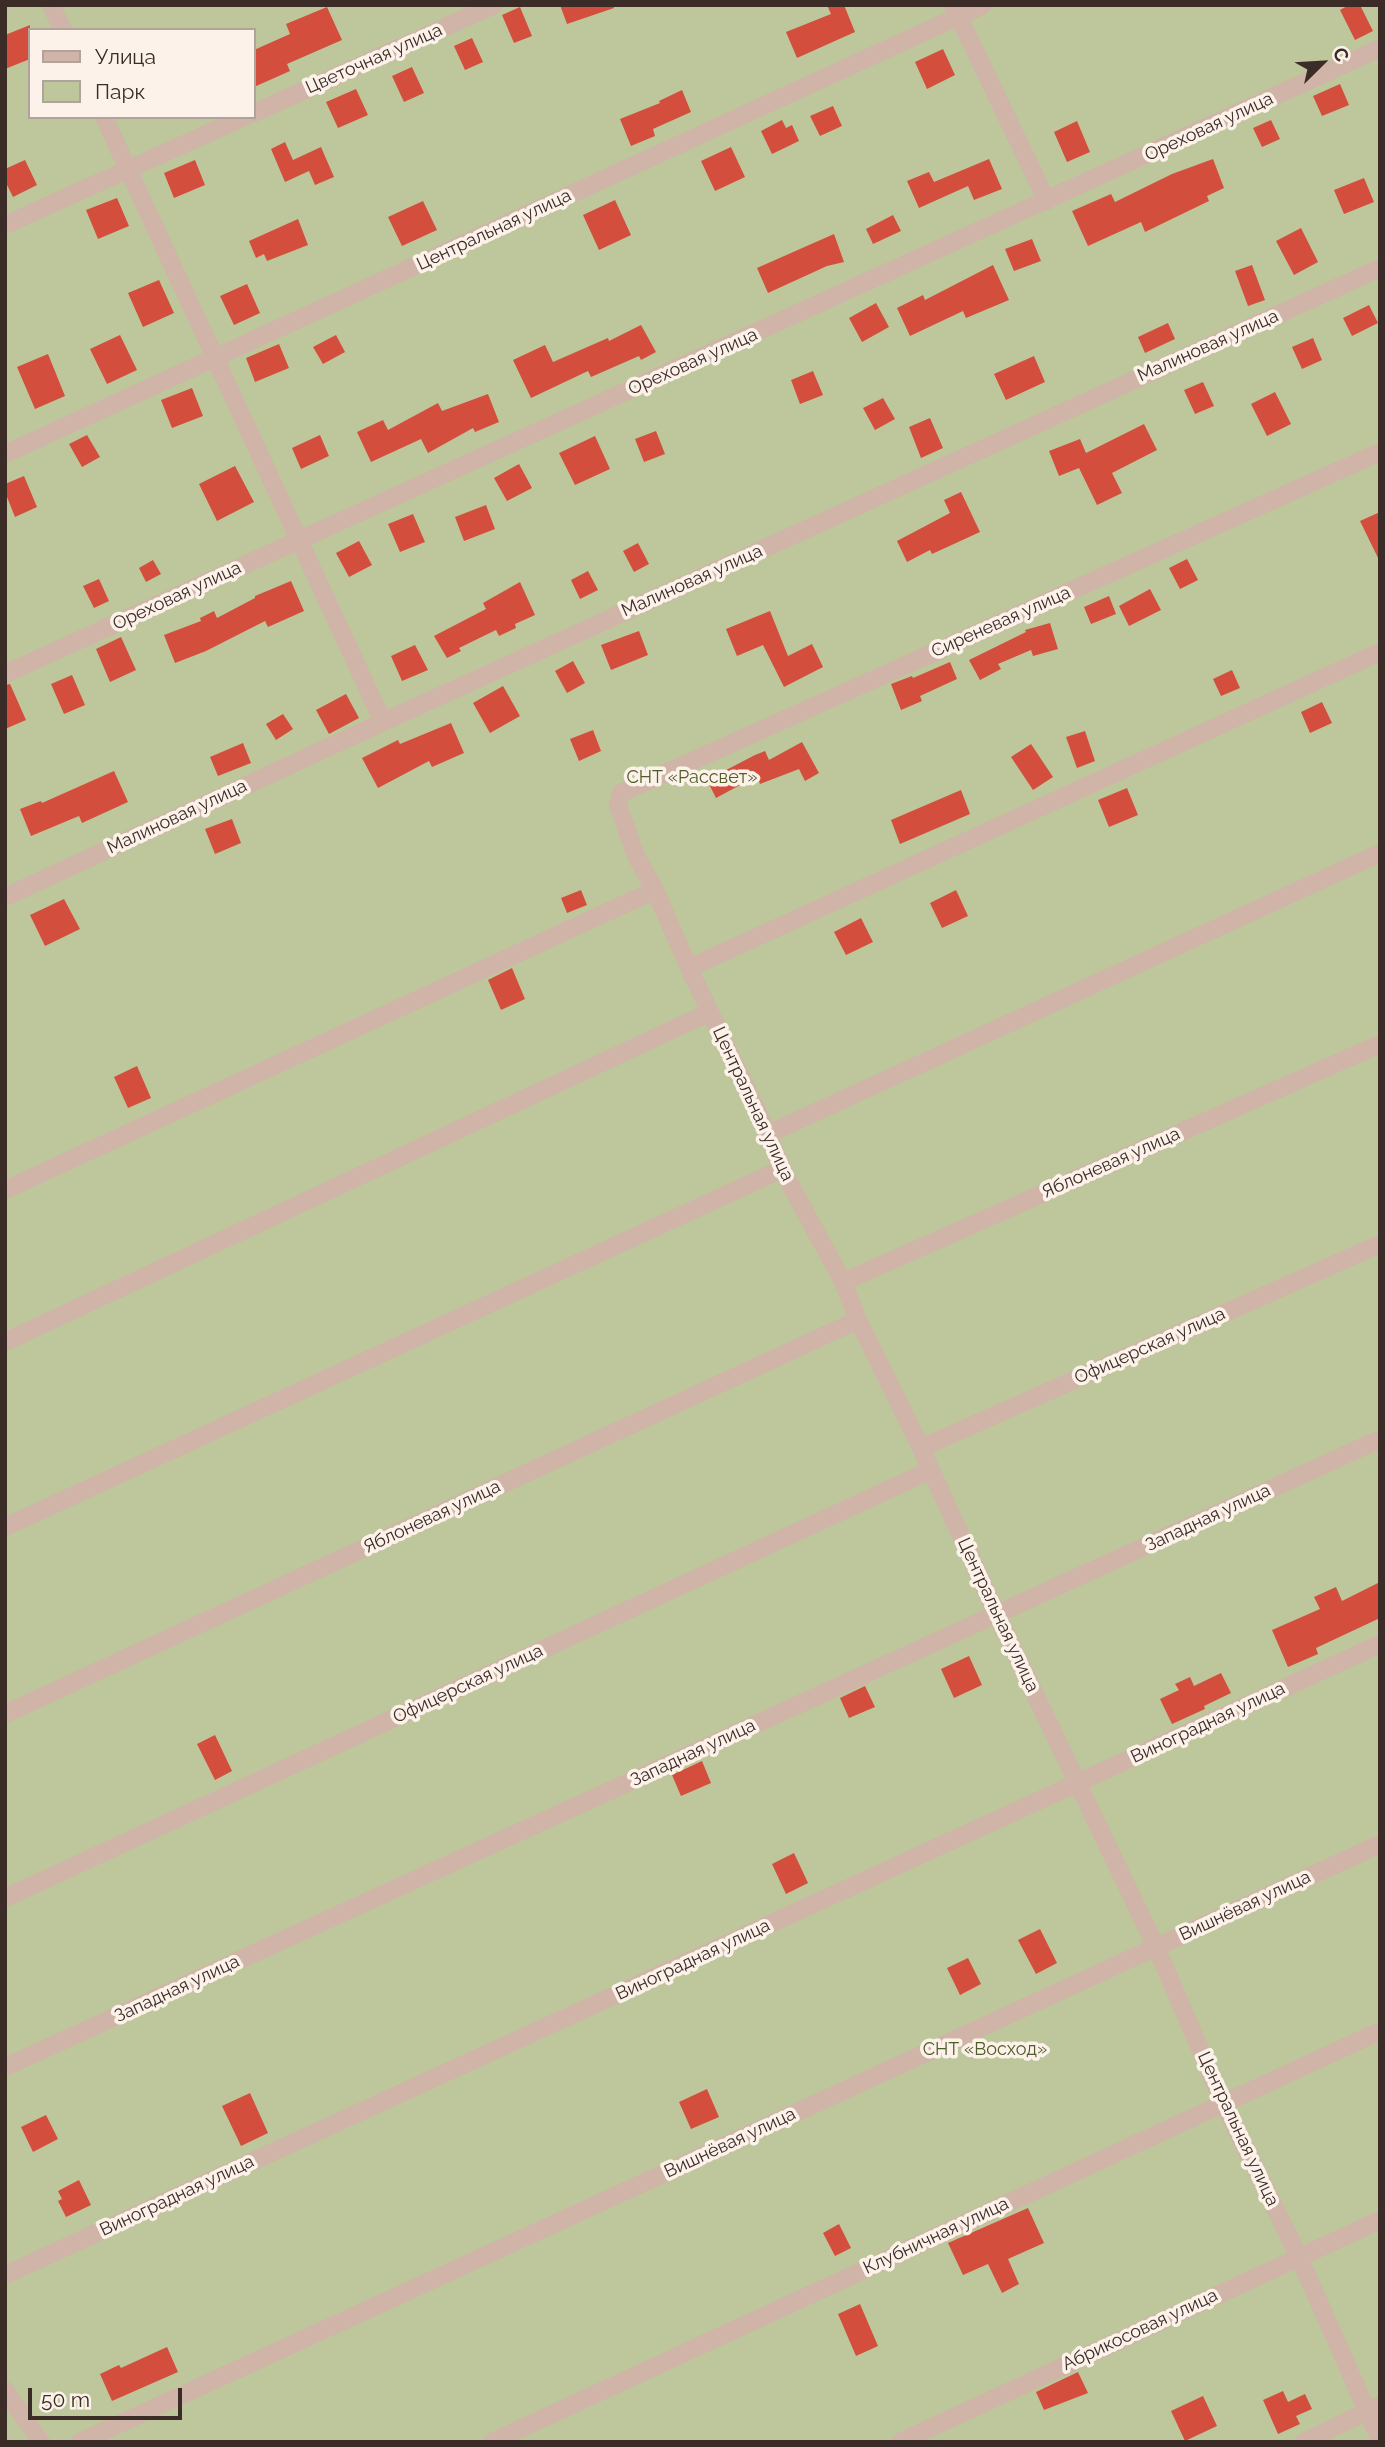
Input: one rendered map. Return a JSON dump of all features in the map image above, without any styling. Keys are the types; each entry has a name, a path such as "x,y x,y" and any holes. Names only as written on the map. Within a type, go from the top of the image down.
{"street":[{"path":"51,5 61,28"},
{"name":"Цветочная улица","path":"256,112 494,5"},
{"name":"Центральная улица","path":"5,454 216,358 955,11 983,5"},
{"path":"955,11 1047,201"},
{"name":"Ореховая улица","path":"5,674 1380,48"},
{"path":"105,119 383,722"},
{"path":"5,225 240,119"},
{"name":"Малиновая улица","path":"5,897 1380,268"},
{"name":"Сиреневая улица","path":"621,793 1380,452"},
{"path":"689,968 1380,652"},
{"name":"Центральная улица","path":"621,793 618,805 636,856 655,890 782,1168 843,1282 858,1320 1156,1947 1223,2102 1373,2409 1380,2440"},
{"path":"768,1133 1380,853"},
{"path":"5,1189 655,890"},
{"path":"5,1342 710,1012"},
{"name":"Яблоневая улица","path":"843,1282 1380,1044"},
{"path":"5,1527 782,1168"},
{"name":"Офицерская улица","path":"921,1448 1380,1244"},
{"name":"Яблоневая улица","path":"5,1714 858,1320"},
{"name":"Западная улица","path":"5,2067 1380,1439"},
{"name":"Офицерская улица","path":"5,1898 931,1470"},
{"name":"Виноградная улица","path":"5,2275 1380,1644"},
{"name":"Вишнёвая улица","path":"80,2442 1380,1843"},
{"name":"Клубничная улица","path":"492,2442 1380,2031"},
{"name":"Абрикосовая улица","path":"900,2442 1380,2220"},
{"path":"5,2390 41,2442"},
{"path":"1304,2442 1373,2409"}],"green space":[{"name":"СНТ «Рассвет»","path":"5,5 1380,5 1380,2442 5,2442"}],"building":[{"path":"560,5 613,5 614,8 567,24"},
{"path":"827,5 844,5 855,32 797,58 786,32 831,14"},
{"path":"1349,5 1360,5 1373,31 1355,40 1340,10"},
{"path":"327,7 342,40 287,64 290,71 256,86 256,49 290,34 286,24"},
{"path":"520,7 532,36 514,43 502,15"},
{"path":"30,25 28,60 5,69 5,35"},
{"path":"472,38 483,62 465,70 454,46"},
{"path":"943,49 955,75 927,89 915,62"},
{"path":"412,67 424,93 404,102 392,76"},
{"path":"1340,84 1349,105 1322,116 1313,96"},
{"path":"356,89 368,115 338,128 326,102"},
{"path":"682,90 691,112 653,129 655,136 631,146 620,119 660,103 659,101"},
{"path":"833,106 842,126 820,136 810,116"},
{"path":"782,120 786,128 792,125 799,141 772,154 761,131"},
{"path":"1271,120 1280,139 1262,147 1253,128"},
{"path":"1077,121 1090,152 1067,162 1054,132"},
{"path":"285,142 293,160 321,147 334,177 315,185 309,171 285,182 271,149"},
{"path":"731,147 745,177 715,191 701,161"},
{"path":"989,159 1002,189 974,200 968,186 919,208 907,181 929,172 934,182"},
{"path":"1213,159 1224,188 1207,196 1209,201 1145,232 1141,222 1088,246 1072,211 1111,194 1115,202 1172,174"},
{"path":"25,160 37,185 13,197 5,181 5,169"},
{"path":"195,160 205,185 174,198 164,173"},
{"path":"1364,178 1374,202 1344,214 1334,190"},
{"path":"117,198 129,226 98,239 86,210"},
{"path":"615,200 631,235 599,250 583,215"},
{"path":"423,201 437,230 402,246 388,217"},
{"path":"893,215 901,231 873,244 866,229"},
{"path":"298,219 308,245 267,261 264,254 256,258 249,241"},
{"path":"1301,228 1318,262 1294,275 1276,241"},
{"path":"834,234 844,262 827,266 768,293 757,268"},
{"path":"1032,239 1041,261 1014,271 1005,249"},
{"path":"993,265 1009,300 966,318 963,311 910,336 897,308 923,295 925,300"},
{"path":"1252,265 1265,300 1248,306 1235,271"},
{"path":"159,280 174,313 143,327 128,293"},
{"path":"247,284 260,313 234,325 220,296"},
{"path":"876,303 889,327 862,342 849,318"},
{"path":"1369,305 1378,323 1352,336 1343,318"},
{"path":"1168,323 1175,339 1145,353 1138,337"},
{"path":"641,325 656,352 641,360 639,356 591,377 588,371 531,398 513,360 545,345 553,362 608,338 609,341"},
{"path":"120,335 137,370 107,384 90,349"},
{"path":"336,335 345,352 323,364 313,347"},
{"path":"1313,338 1322,360 1302,369 1292,347"},
{"path":"279,344 289,368 255,382 246,358"},
{"path":"48,354 65,396 35,409 17,367"},
{"path":"1034,356 1045,382 1006,400 994,374"},
{"path":"813,371 823,395 800,404 791,380"},
{"path":"1203,382 1214,406 1195,414 1184,390"},
{"path":"192,388 203,416 172,428 161,400"},
{"path":"1275,392 1291,424 1267,436 1251,404"},
{"path":"488,394 499,422 475,432 473,428 428,453 421,439 371,462 357,432 383,420 388,430 438,403 442,411"},
{"path":"883,398 895,419 875,430 863,408"},
{"path":"930,418 943,448 921,458 909,427"},
{"path":"1144,424 1157,450 1112,473 1122,493 1097,505 1079,468 1059,476 1049,451 1080,439 1086,453"},
{"path":"656,431 665,454 644,462 635,439"},
{"path":"87,435 100,457 82,467 69,444"},
{"path":"320,435 329,456 301,469 292,448"},
{"path":"595,436 610,469 575,485 559,453"},
{"path":"519,464 532,488 507,501 494,478"},
{"path":"235,466 254,502 217,521 199,484"},
{"path":"24,476 37,507 15,517 5,492 5,484"},
{"path":"961,492 980,532 932,554 930,550 907,562 897,541 950,513 944,500"},
{"path":"486,505 495,529 464,541 455,517"},
{"path":"1380,512 1380,562 1360,521"},
{"path":"413,514 425,542 400,552 388,524"},
{"path":"359,541 372,565 349,577 336,553"},
{"path":"638,543 649,564 634,572 623,551"},
{"path":"1187,559 1198,580 1180,589 1169,568"},
{"path":"153,560 161,574 146,582 139,568"},
{"path":"588,571 598,590 580,599 571,580"},
{"path":"99,579 109,601 94,608 83,586"},
{"path":"291,581 304,611 268,627 265,621 206,651 175,663 164,635 201,621 200,618 214,611 217,618 255,596"},
{"path":"520,582 535,615 515,624 516,628 499,636 496,630 459,648 461,651 447,658 434,636 486,609 483,603"},
{"path":"1150,589 1161,610 1129,626 1119,606"},
{"path":"1109,596 1116,614 1091,624 1084,607"},
{"path":"770,611 788,656 812,644 823,667 784,687 763,645 737,656 726,629"},
{"path":"1050,623 1058,649 1033,656 1031,650 998,664 1001,669 980,680 969,660 1026,632 1025,630"},
{"path":"639,631 648,655 611,670 601,645"},
{"path":"121,637 136,670 110,682 96,649"},
{"path":"415,645 428,670 402,681 391,656"},
{"path":"573,661 585,683 567,693 555,671"},
{"path":"950,662 957,679 920,696 922,701 901,710 891,684"},
{"path":"1232,670 1240,688 1221,696 1213,679"},
{"path":"72,675 85,705 64,714 51,684"},
{"path":"10,684 26,720 5,729 5,685"},
{"path":"503,686 520,716 490,733 473,703"},
{"path":"346,694 359,718 329,734 316,710"},
{"path":"1322,702 1332,723 1310,733 1301,712"},
{"path":"283,714 293,729 276,740 266,724"},
{"path":"451,723 464,753 432,767 429,761 378,788 362,758 398,740 400,744"},
{"path":"593,730 601,751 579,761 570,739"},
{"path":"1085,731 1095,761 1077,768 1066,737"},
{"path":"802,742 819,773 805,781 799,769 760,784 757,776 716,798 707,780 765,751 769,760"},
{"path":"243,743 251,763 218,776 210,757"},
{"path":"1031,744 1053,777 1033,790 1011,757"},
{"path":"114,771 128,802 82,823 79,816 31,836 20,809 41,801 42,803"},
{"path":"1127,788 1138,815 1109,827 1098,800"},
{"path":"961,790 970,814 900,844 891,820"},
{"path":"232,819 241,843 215,854 205,829"},
{"path":"581,890 587,905 567,913 561,898"},
{"path":"956,890 968,916 942,928 930,903"},
{"path":"64,899 80,929 45,946 30,915"},
{"path":"861,918 873,942 846,955 834,932"},
{"path":"512,968 525,999 501,1010 488,980"},
{"path":"137,1066 151,1098 128,1108 114,1077"},
{"path":"1380,1582 1380,1618 1316,1648 1318,1654 1288,1667 1272,1630 1320,1609 1314,1597 1336,1587 1342,1601"},
{"path":"969,1656 982,1685 954,1698 941,1669"},
{"path":"1221,1673 1231,1693 1172,1724 1160,1699 1179,1690 1175,1684 1190,1677 1194,1686"},
{"path":"865,1686 875,1707 849,1718 840,1698"},
{"path":"215,1735 232,1771 215,1780 197,1744"},
{"path":"702,1761 711,1783 681,1796 672,1775"},
{"path":"794,1853 808,1883 786,1894 772,1864"},
{"path":"1040,1929 1057,1963 1036,1974 1018,1940"},
{"path":"968,1958 981,1984 960,1995 947,1968"},
{"path":"707,2089 719,2117 691,2129 679,2102"},
{"path":"250,2093 268,2133 241,2146 222,2106"},
{"path":"46,2115 58,2139 33,2152 21,2127"},
{"path":"79,2180 91,2205 66,2217 58,2201 62,2199 58,2191"},
{"path":"1028,2208 1044,2243 1008,2259 1019,2284 1002,2293 988,2264 963,2275 948,2243"},
{"path":"839,2224 851,2248 835,2256 823,2233"},
{"path":"860,2304 878,2346 856,2356 838,2314"},
{"path":"167,2347 178,2372 112,2401 100,2374 119,2365 121,2368"},
{"path":"1078,2372 1088,2393 1044,2410 1036,2392"},
{"path":"1283,2391 1288,2402 1305,2394 1312,2409 1296,2416 1300,2424 1278,2434 1263,2400"},
{"path":"1203,2396 1217,2426 1185,2441 1171,2411"}],"park label":[{"name":"СНТ «Восход»","path":"985,2050"}]}
